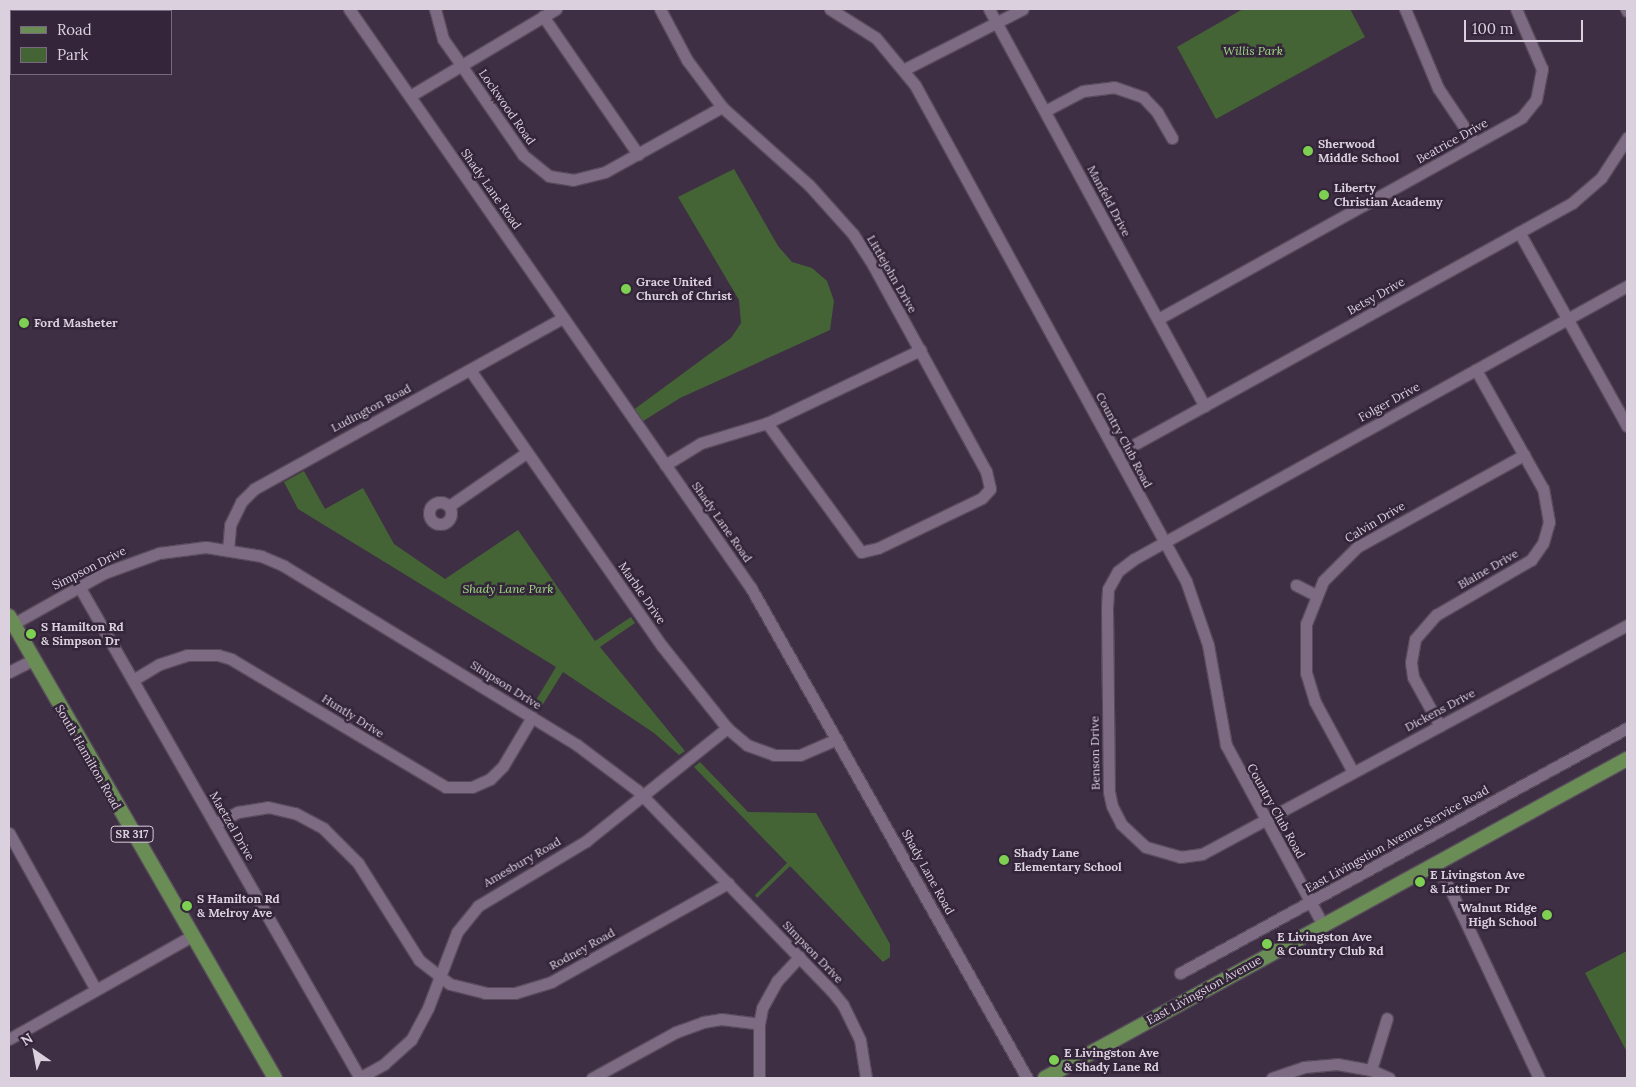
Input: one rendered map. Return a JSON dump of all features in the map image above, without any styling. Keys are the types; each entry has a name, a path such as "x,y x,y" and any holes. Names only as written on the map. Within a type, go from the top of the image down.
{"main road":[{"name":"South Hamilton Road","path":"11,620 32,660 275,1078"},
{"name":"East Livingston Avenue","path":"1045,1078 1627,759"}],"street":[{"name":"Shady Lane Road","path":"349,9 751,588 838,738 1027,1078"},
{"name":"Lockwood Road","path":"435,9 443,40 523,155 549,176 584,179 638,154 722,107"},
{"path":"410,96 556,9"},
{"name":"Littlejohn Drive","path":"660,9 688,60 722,107 809,185 853,234 920,350 989,477 990,489 974,502 878,548 860,552 767,423"},
{"name":"Country Club Road","path":"830,9 876,38 905,69 1186,581 1200,615 1226,745 1323,925"},
{"name":"Manfeld Drive","path":"989,9 1206,406"},
{"path":"905,69 1023,9"},
{"path":"1405,9 1438,88 1476,143"},
{"name":"Beatrice Drive","path":"1158,319 1522,117 1540,90 1542,69 1539,55 1516,9"},
{"path":"543,16 638,154"},
{"path":"1045,111 1083,91 1114,86 1146,101 1157,112 1172,138"},
{"name":"Betsy Drive","path":"1117,454 1520,232 1586,192 1611,166 1627,138"},
{"path":"1520,232 1627,426"},
{"name":"Folger Drive","path":"1164,543 1627,286"},
{"name":"Ludington Road","path":"228,550 234,516 241,502 254,489 562,318"},
{"path":"665,465 701,443 767,423 920,350"},
{"name":"Marble Drive","path":"470,370 662,646 728,728 747,745 774,755 800,754 838,738"},
{"name":"Blaine Drive","path":"1440,726 1413,677 1412,647 1429,620 1518,569 1538,551 1546,532 1548,512 1542,489 1476,370"},
{"path":"449,506 526,453"},
{"name":"Calvin Drive","path":"1353,772 1315,702 1306,673 1304,640 1316,595 1338,563 1357,547 1524,455"},
{"name":"Benson Drive","path":"1164,543 1126,564 1108,590 1109,792 1115,814 1142,844 1180,857 1213,850 1266,820"},
{"name":"Simpson Drive","path":"11,620 134,560 159,552 185,548 228,550 261,556 284,566 532,717 608,766 643,796 832,990 848,1014 860,1040 866,1078"},
{"path":"1296,585 1316,595"},
{"name":"Maetzel Drive","path":"80,588 359,1078"},
{"name":"Dickens Drive","path":"1266,820 1627,624"},
{"name":"Huntly Drive","path":"133,680 160,664 187,655 218,655 231,659 446,787 472,786 490,779 503,766 532,717"},
{"path":"9,672 32,660"},
{"name":"Amesbury Road","path":"359,1078 384,1064 411,1040 457,932 478,906 586,841 728,728"},
{"name":"East Livingstion Avenue Service Road","path":"1180,974 1627,728"},
{"path":"215,824 238,812 268,807 295,813 322,828 358,863 410,950 439,978"},
{"path":"9,833 96,990"},
{"path":"1435,865 1450,889 1539,1078"},
{"name":"Rodney Road","path":"439,978 485,993 530,990 728,883"},
{"path":"9,1039 192,936"},
{"path":"759,1078 759,1024 769,993 799,957"},
{"path":"1371,1070 1387,1018"},
{"path":"592,1078 688,1027 721,1019 759,1024"},
{"path":"1272,1078 1289,1071 1322,1064 1371,1070 1389,1078"}],"green space":[{"name":"Willis Park","path":"1243,9 1350,9 1365,37 1216,119 1177,47"},
{"path":"734,169 778,246 792,262 812,268 827,281 834,301 830,330 680,398 640,423 632,411 731,338 741,323 739,300 678,197"},
{"name":"Shady Lane Park","path":"304,471 325,509 363,488 394,544 445,579 518,530 595,641 631,617 635,623 600,647 685,751 679,755 654,733 563,672 540,709 533,705 556,667 298,509 284,482"},
{"path":"700,762 748,812 816,813 890,944 890,957 883,962 790,866 757,898 755,895 787,863 694,767"},
{"path":"1627,951 1627,1052 1585,973"}],"place":[{"name":"Sherwood Middle School","path":"1308,151"},
{"name":"Liberty Christian Academy","path":"1324,195"},
{"name":"Grace United Church of Christ","path":"626,289"},
{"name":"Ford Masheter","path":"24,323"},
{"name":"S Hamilton Rd & Simpson Dr","path":"31,634"},
{"name":"Shady Lane Elementary School","path":"1004,860"},
{"name":"E Livingston Ave & Lattimer Dr","path":"1420,882"},
{"name":"S Hamilton Rd & Melroy Ave","path":"187,906"},
{"name":"Walnut Ridge High School","path":"1547,915"},
{"name":"E Livingston Ave & Country Club Rd","path":"1267,944"},
{"name":"E Livingston Ave & Shady Lane Rd","path":"1054,1060"}]}
